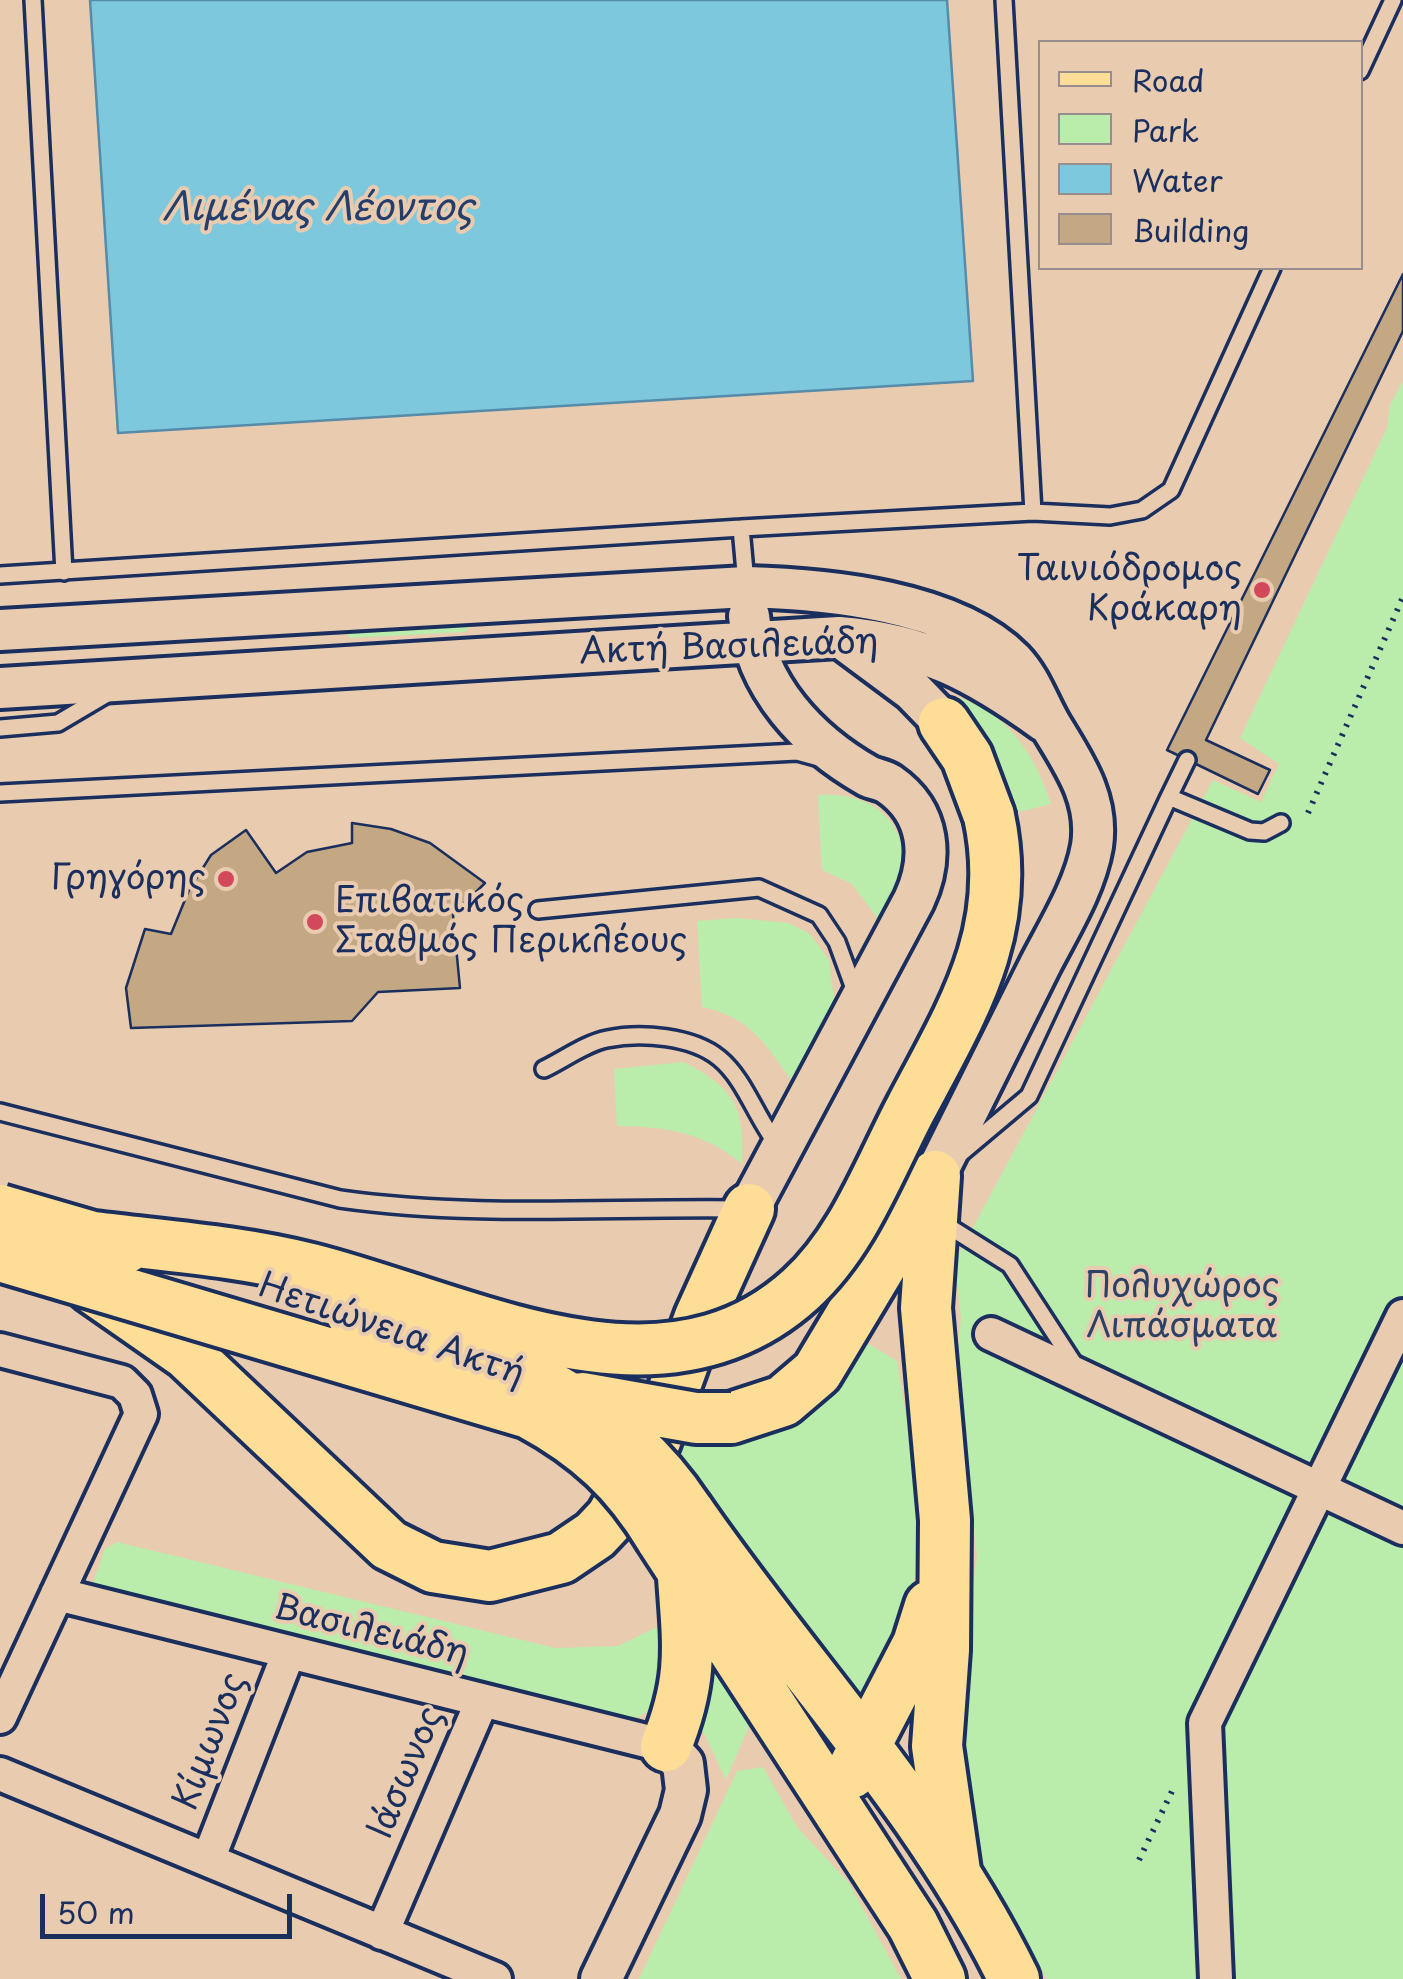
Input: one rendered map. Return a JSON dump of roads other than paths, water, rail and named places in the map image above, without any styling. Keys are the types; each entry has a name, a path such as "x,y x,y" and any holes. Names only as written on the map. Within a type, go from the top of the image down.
{"main road":[{"path":"86,1258 245,1255 307,1268 591,1350 660,1349 740,1329 801,1289 844,1236 965,1006 996,907 998,872 989,816 967,757 944,723"},
{"path":"570,1397 623,1402 696,1418 730,1418 783,1402 816,1372 933,1196"},
{"path":"933,1196 927,1348 945,1559 937,1746 955,1872 1014,1979"},
{"path":"86,1258 376,1533 417,1561 454,1573 520,1572 561,1558 595,1535 636,1482 655,1442 700,1317 749,1209"},
{"name":"Ηετιώνεια Ακτή","path":"0,1210 86,1258 528,1413 605,1463 678,1541 737,1582 865,1744 955,1872"},
{"name":"Ηετιώνεια Ακτή","path":"0,1256 86,1258 496,1361 570,1397 608,1421 651,1458 678,1541 913,1925 940,1979"},
{"path":"666,1746 684,1701 689,1668 678,1541"},
{"path":"836,1804 918,1644 945,1559"}],"street":[{"name":"Ακτή Βασιλειάδη","path":"0,630 746,587 842,593 959,626 1014,662 1051,726"},
{"path":"746,587 757,663 782,703 868,776 889,784 916,818 928,845 928,870 749,1209"},
{"name":"Ακτή Βασιλειάδη","path":"0,688 839,637 891,641 941,658 991,683 1051,726"},
{"path":"839,637 913,691 944,723"},
{"path":"933,1196 1087,866 1093,825 1085,785 1051,726"},
{"path":"1216,1979 1205,1722 1403,1316"},
{"path":"991,1334 1403,1528"},
{"path":"0,1350 122,1382 135,1395 141,1414 0,1717"},
{"name":"Βασιλειάδη","path":"57,1594 666,1746"},
{"name":"Κίμωνος","path":"208,1860 289,1652"},
{"name":"Ιάσωνος","path":"382,1933 482,1700"},
{"path":"601,1979 683,1805 683,1764 666,1746"},
{"path":"0,1774 494,1979"}],"lane":[{"path":"33,0 64,572"},
{"path":"1004,0 1033,512"},
{"path":"1363,65 1393,0"},
{"path":"0,575 742,528 1033,512 1110,516 1142,510 1172,490 1271,270"},
{"path":"742,528 746,587"},
{"path":"0,728 58,723 132,679"},
{"path":"0,792 798,752 868,776"},
{"path":"1082,1377 1010,1265 977,1240 933,1196 1028,1096 1188,760"},
{"path":"1169,797 1250,831 1264,832 1281,823"},
{"path":"538,910 759,888 819,915 838,942 858,1001"},
{"path":"544,1069 606,1039 687,1042 718,1058 746,1092 759,1123 780,1148"},
{"path":"0,1112 340,1199 380,1205 548,1212 607,1207 749,1209"}],"water":[{"name":"Λιμένας Λέοντος","path":"90,0 947,0 973,381 118,433"}],"place":[{"name":"Ταινιόδρομος Κράκαρη","path":"1262,590"},
{"name":"Γρηγόρης","path":"226,879"},
{"name":"Επιβατικός Σταθμός Περικλέους","path":"315,922"}],"park label":[{"name":"Πολυχώρος Λιπάσματα","path":"1182,1307"}]}
